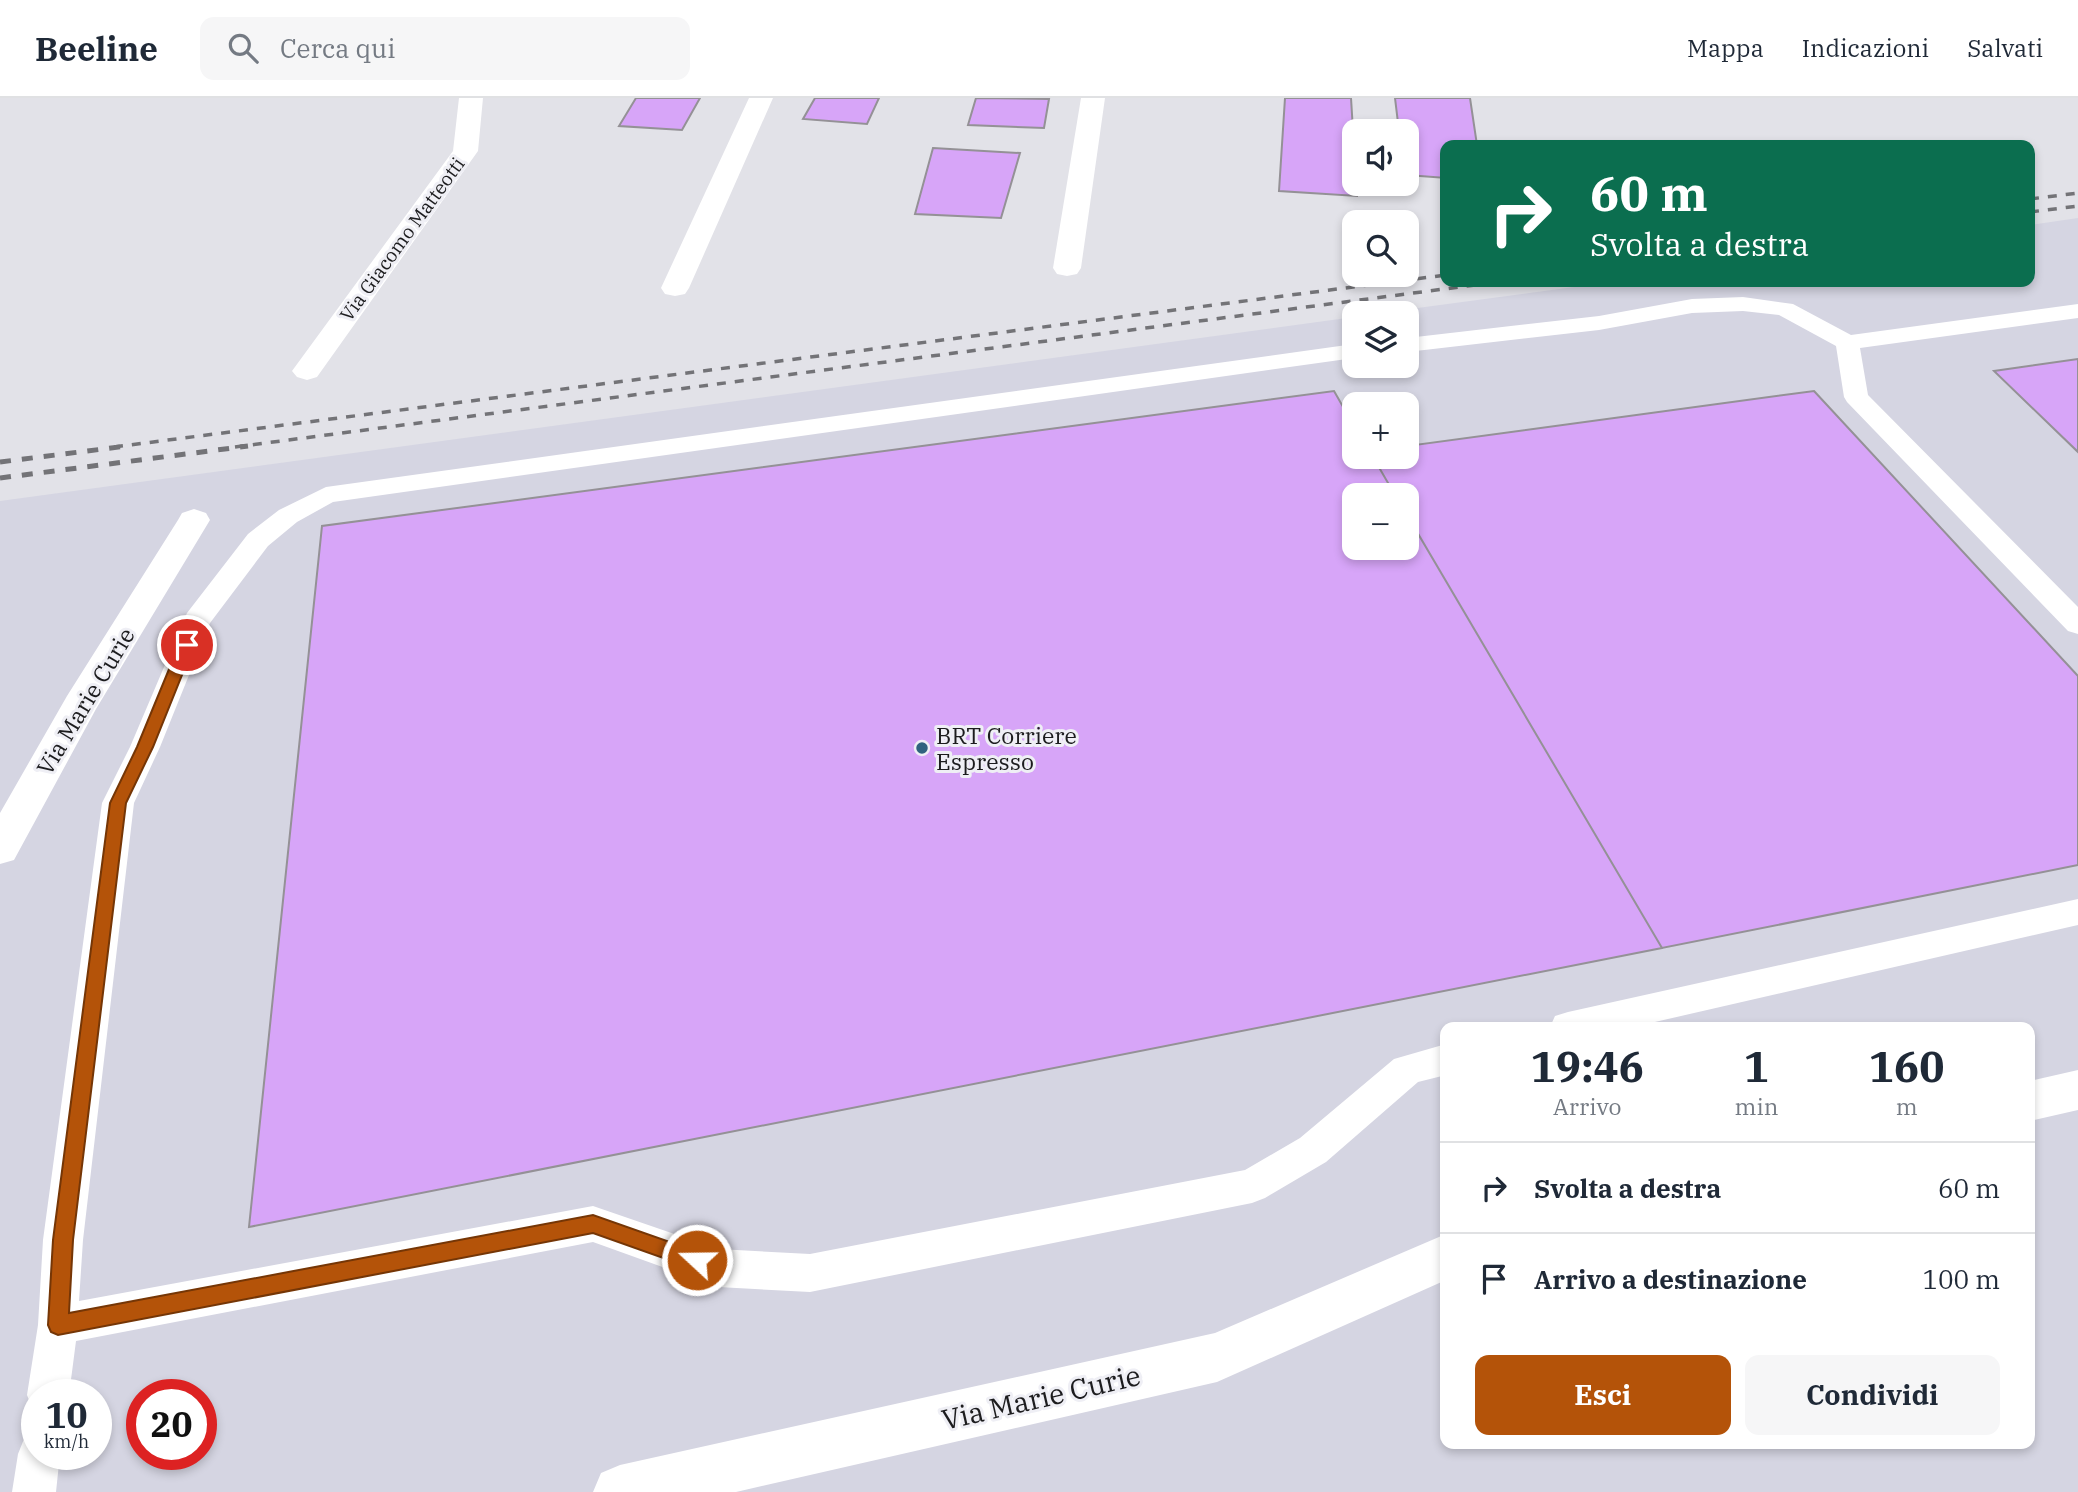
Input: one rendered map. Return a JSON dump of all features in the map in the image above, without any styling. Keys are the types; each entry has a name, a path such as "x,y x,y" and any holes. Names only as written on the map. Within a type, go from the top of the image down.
{"street":[{"name":"Via Giacomo Matteotti","path":"307,371 465,151 471,98"},
{"path":"675,288 761,98"},
{"path":"1067,268 1093,98"},
{"name":"Via Marie Curie","path":"0,849 80,705 194,520"},
{"path":"2035,1100 2078,1090"},
{"name":"Via Marie Curie","path":"620,1492 1217,1357 1440,1259"}],"lane":[{"path":"1419,344 1598,323 1692,306 1743,304 1785,309 1847,343 2078,311"},
{"path":"1847,343 1856,397 2078,624"},
{"path":"50,1379 58,1325 63,1240 118,803 145,747 197,620 258,540 288,516 326,495 1342,353"},
{"path":"1590,1022 2078,912"},
{"path":"58,1325 593,1224 718,1268 810,1273 1252,1186 1312,1150 1407,1070 1440,1061"},
{"path":"34,1492 37,1470"}],"shaded area":[{"path":"2078,218 2078,1492 0,1492 0,501 1342,319 1342,378 1419,378 1419,308 1574,287 2035,287 2035,224"}],"building":[{"path":"636,98 700,98 682,130 619,126"},
{"path":"815,98 879,98 867,124 803,119"},
{"path":"976,98 1049,99 1044,128 968,125"},
{"path":"1285,98 1351,98 1352,119 1342,119 1342,195 1279,191"},
{"path":"1395,98 1470,98 1476,140 1440,140 1440,178 1419,176 1419,119 1398,119"},
{"path":"933,148 1020,153 1001,218 915,214"},
{"path":"2078,359 2078,452 1994,371"},
{"name":"BRT Corriere Espresso","path":"1334,391 1342,405 1342,469 1380,469 1388,483 1342,483 1342,560 1419,560 1419,535 1662,948 249,1227 322,526"},
{"path":"1814,391 2078,676 2078,865 1662,948 1419,535 1419,483 1388,483 1380,469 1419,469 1419,444"}],"railway":[{"path":"2035,198 2078,193"},
{"path":"2035,211 2078,206"},
{"path":"114,447 1440,276"},
{"path":"235,447 1460,287"},
{"path":"0,462 127,446"},
{"path":"0,478 248,446"}],"place":[{"name":"BRT Corriere Espresso","path":"922,748"}],"route":[{"path":"187,645 145,747 118,803 63,1240 58,1325 593,1224 697,1260"}]}
